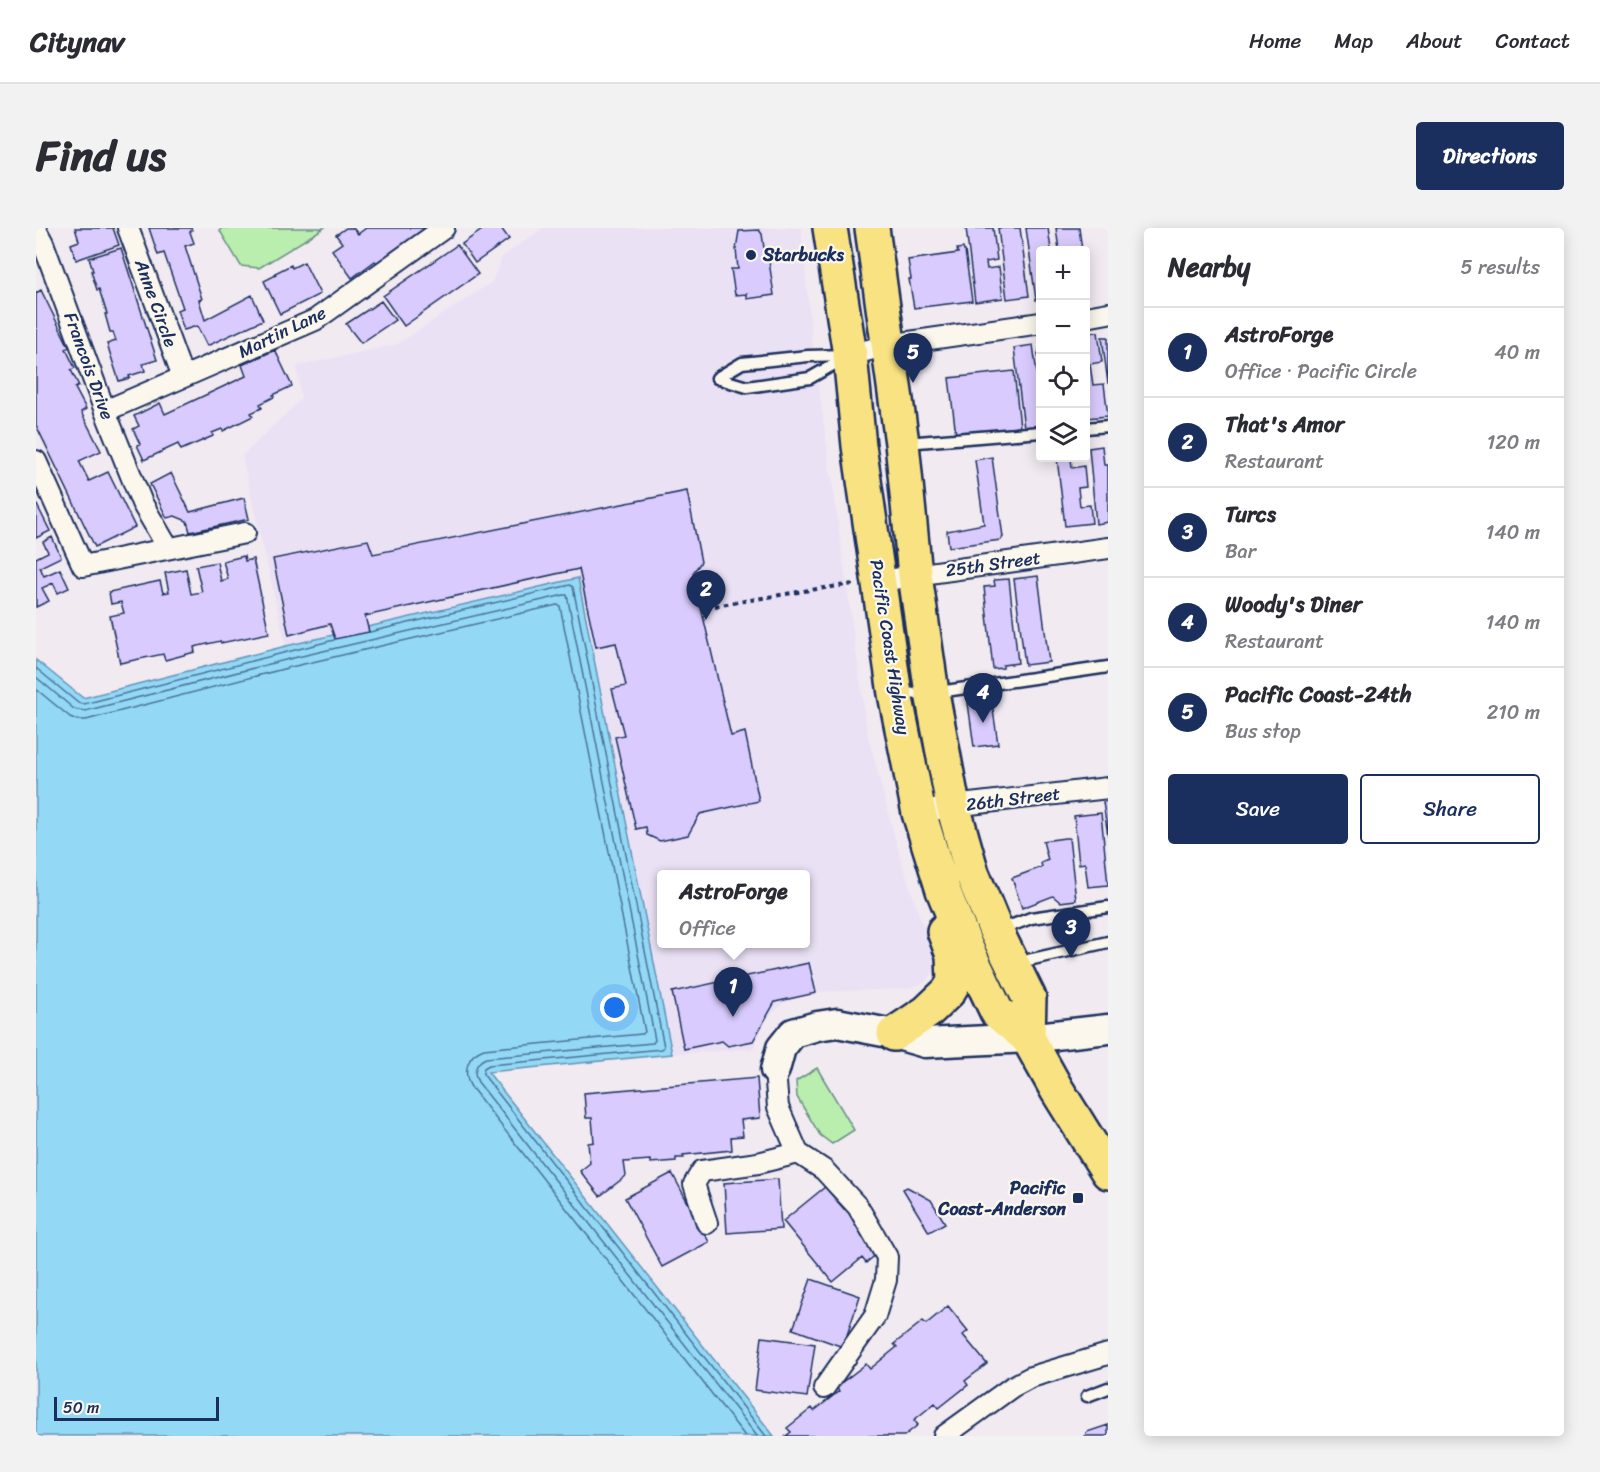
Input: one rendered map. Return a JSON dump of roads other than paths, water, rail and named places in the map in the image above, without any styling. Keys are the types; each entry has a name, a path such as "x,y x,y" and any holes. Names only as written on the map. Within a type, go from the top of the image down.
{"highway":[{"name":"Pacific Coast Highway","path":"830,228 850,355 859,446 895,694 919,813 943,890 966,947 997,1012 1028,1038 1108,1172"},
{"name":"Pacific Coast Highway","path":"872,228 902,443 915,575 932,693 953,806 972,873 996,931 1029,998 1028,1038"},
{"path":"894,1034 927,1012 948,992 954,981 953,955 914,853 913,840 919,813"}],"street":[{"name":"Anne Circle","path":"128,228 183,377"},
{"name":"Martin Lane","path":"105,411 315,320 444,228"},
{"name":"Francois Drive","path":"36,230 44,243 105,411 142,503 168,548"},
{"path":"1090,315 1108,313"},
{"path":"850,355 888,345 1036,324"},
{"path":"36,461 83,566 245,533"},
{"name":"25th Street","path":"879,582 1108,548"},
{"name":"26th Street","path":"919,813 953,806 1108,788"},
{"path":"824,1388 875,1316 886,1280 887,1257 858,1207 824,1170 798,1153 778,1107 775,1070 781,1048 793,1033 837,1023 926,1043 1028,1038 1108,1029"},
{"path":"707,1223 694,1184 702,1171 758,1163 798,1153"},
{"path":"944,1436 1012,1387 1031,1377 1108,1354"}],"lane":[{"path":"850,355 810,378 747,387 717,378 742,363 808,356 850,355"},
{"path":"1090,428 1108,426"},
{"path":"902,443 1036,432"},
{"path":"895,694 932,693 1108,667"},
{"path":"996,931 1030,918 1108,907"},
{"path":"1012,964 1108,942"},
{"path":"1087,1396 1108,1388"}],"water":[{"path":"578,578 672,1054 488,1072 774,1436 36,1436 36,660 83,698 286,646"}],"place":[{"name":"Starbucks","path":"751,255"},
{"name":"Pacific Coast-24th","path":"913,383"},
{"name":"That's Amor","path":"706,620"},
{"name":"Woody's Diner","path":"983,723"},
{"name":"Turcs","path":"1071,958"},
{"name":"AstroForge","path":"733,1017"},
{"name":"Pacific Coast-Anderson","path":"1078,1198"}]}
